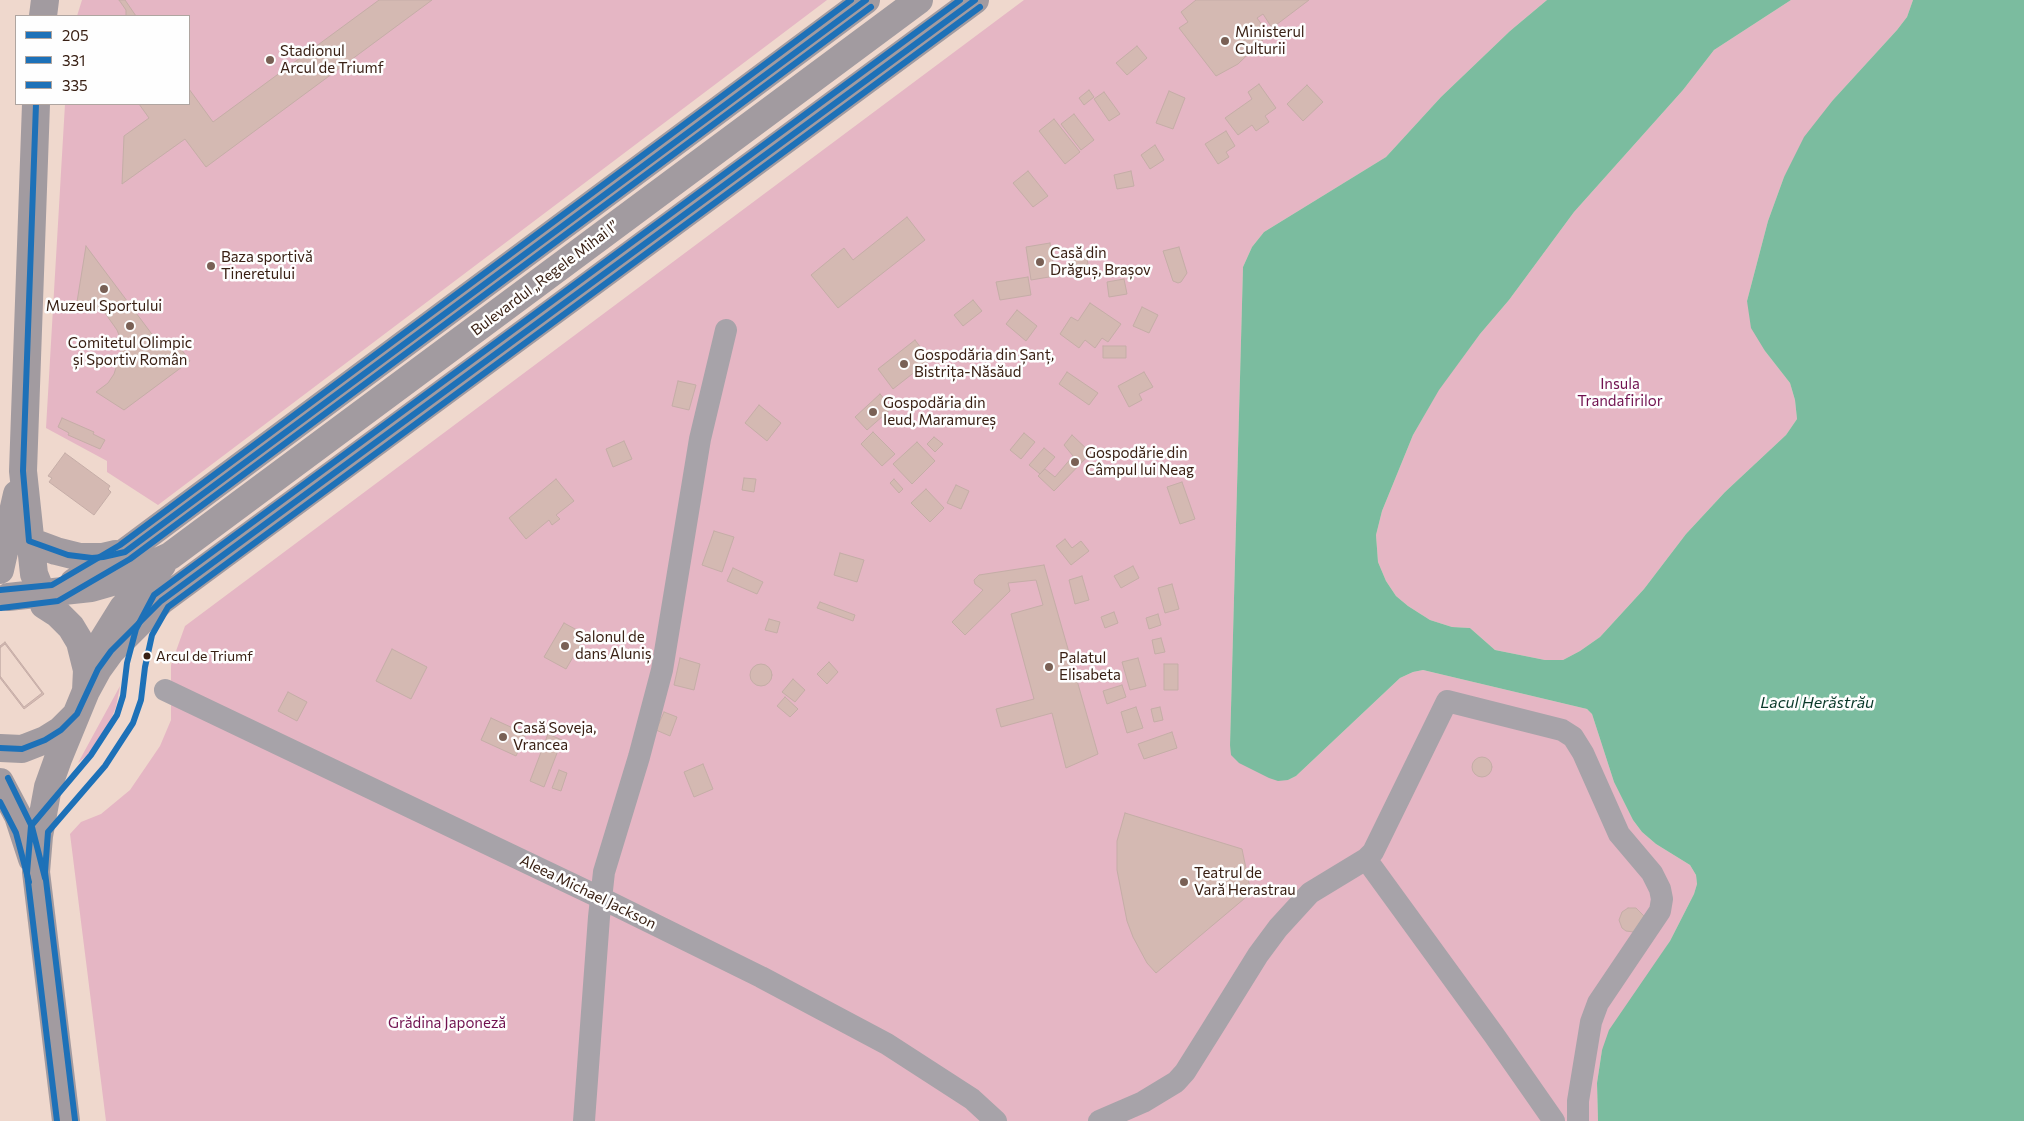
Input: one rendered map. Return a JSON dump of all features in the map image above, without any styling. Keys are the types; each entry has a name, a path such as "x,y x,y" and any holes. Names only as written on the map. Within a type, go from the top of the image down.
{"main road":[{"path":"33,0 34,15"},
{"path":"43,15 45,0"},
{"name":"Bulevardul „Regele Mihai I”","path":"52,600 125,552 866,0"},
{"name":"Bulevardul „Regele Mihai I”","path":"83,692 104,637 123,608 170,556 919,0"},
{"name":"Bulevardul „Regele Mihai I”","path":"83,692 111,651 161,601 974,0"},
{"path":"0,570 12,540 22,471 36,105"},
{"path":"12,540 80,557 103,557 125,552"},
{"path":"12,540 80,642 83,692 48,787 40,828 36,872"},
{"name":"Bulevardul „Regele Mihai I”","path":"52,600 112,582 170,556"},
{"path":"4,598 26,599 43,604 52,600"},
{"path":"0,748 22,749 46,740 61,730 83,692"},
{"path":"0,782 18,816 36,872 66,1121"}],"street":[{"path":"584,1121 600,898 604,872 639,757 662,670 700,440 726,330"},
{"name":"Aleea Michael Jackson","path":"165,690 762,977 887,1044 972,1099 996,1121"},
{"path":"1099,1121 1143,1102 1176,1082 1190,1065 1267,941 1310,893 1366,859 1378,845 1447,701 1562,730 1573,737 1583,753 1619,834 1657,881 1662,899 1660,911 1598,1004 1591,1022 1578,1101 1578,1121"},
{"path":"1366,859 1554,1121"}],"green space":[{"name":"Baza sportivă Tineretului","path":"82,0 827,0 158,505 107,472 107,461 46,428 65,105 190,105 190,15 77,15"},
{"name":"Grădina Japoneză","path":"1024,0 1547,0 1510,31 1441,97 1386,157 1264,232 1252,247 1243,267 1230,745 1288,780 1296,776 1400,678 1423,670 1587,709 1592,714 1614,782 1633,820 1642,832 1656,844 1690,865 1696,875 1697,884 1694,894 1670,941 1602,1050 1597,1083 1598,1121 106,1121 70,834 81,822 101,814 130,790 160,746 171,720 171,665 185,626"},
{"name":"Insula Trandafirilor","path":"1791,0 1913,0 1907,17 1897,30 1833,100 1784,177 1768,221 1747,301 1765,351 1790,383 1795,400 1797,419 1786,435 1725,492 1686,534 1644,589 1600,637 1580,651 1563,660 1545,660 1495,650 1470,628 1452,627 1430,620 1396,596 1386,581 1378,562 1376,535 1382,511 1413,435 1439,389 1480,334 1509,300 1574,212 1683,90 1714,50"},
{"path":"120,686 116,707 106,731 94,750 78,763"}],"water":[{"name":"Lacul Herăstrău","path":"1547,0 1791,0 1714,50 1683,90 1574,212 1439,390 1413,435 1382,511 1376,535 1378,562 1386,581 1396,596 1430,620 1452,627 1470,628 1495,650 1545,660 1563,660 1600,637 1644,589 1686,534 1725,492 1786,435 1797,419 1795,400 1790,383 1765,351 1751,328 1747,301 1768,221 1784,177 1804,137 1833,100 1897,30 1907,17 1913,0 2024,0 2024,1121 1598,1121 1597,1083 1602,1050 1609,1030 1670,941 1694,894 1697,884 1696,875 1690,865 1656,844 1642,832 1633,820 1614,782 1592,714 1587,709 1423,670 1400,678 1296,776 1288,780 1278,781 1269,778 1239,763 1231,755 1243,267 1252,247 1264,232 1386,157 1441,97 1510,31"}],"building":[{"path":"119,0 125,0 135,15 126,15 126,10"},
{"path":"379,0 432,0 206,167 185,139 122,184 124,136 149,118 140,105 190,105 190,90 213,122"},
{"name":"Ministerul Culturii","path":"1196,0 1309,0 1272,28 1263,14 1257,18 1269,34 1238,64 1216,76 1179,28 1188,22 1181,12"},
{"path":"1137,46 1147,58 1127,75 1116,63"},
{"path":"1259,84 1276,108 1265,116 1269,122 1256,131 1252,125 1238,135 1225,118 1252,99 1248,92"},
{"path":"1307,85 1323,102 1303,121 1287,104"},
{"path":"1089,90 1094,97 1084,105 1079,98"},
{"path":"1169,91 1185,98 1173,129 1156,123"},
{"path":"1104,92 1120,114 1109,121 1094,99"},
{"path":"1074,114 1094,140 1081,150 1061,124"},
{"path":"1054,119 1080,152 1065,164 1039,131"},
{"path":"1226,131 1235,146 1226,152 1229,157 1218,164 1205,144"},
{"path":"1155,145 1164,160 1150,169 1141,155"},
{"path":"1028,171 1048,196 1033,207 1013,183"},
{"path":"1131,171 1134,186 1117,189 1114,175"},
{"path":"907,217 925,240 838,308 811,275 844,248 853,260"},
{"name":"Casă din Drăguș, Brașov","path":"1050,243 1055,276 1031,280 1026,247"},
{"name":"Comitetul Olimpic și Sportiv Român","path":"86,246 163,349 175,341 190,361 124,410 96,392 108,383 114,374 121,352 121,340 117,330 105,313 88,304 77,302"},
{"path":"1179,247 1187,273 1181,282 1178,283 1173,281 1163,251"},
{"path":"1086,253 1090,275 1077,278 1073,255"},
{"path":"1028,277 1031,295 1000,300 996,282"},
{"path":"1124,279 1127,294 1109,297 1107,282"},
{"path":"973,300 982,311 963,326 954,315"},
{"path":"1090,303 1121,324 1108,342 1102,338 1095,348 1085,340 1079,348 1060,334 1071,317 1078,321"},
{"path":"1142,307 1158,315 1149,333 1133,326"},
{"path":"1017,310 1037,326 1026,341 1006,324"},
{"name":"Gospodăria din Șanț, Bistrița-Năsăud","path":"915,340 930,360 893,389 878,369"},
{"path":"1103,346 1126,346 1126,358 1103,358"},
{"path":"1067,372 1098,393 1089,405 1059,384"},
{"path":"1144,372 1153,387 1139,394 1142,400 1129,407 1118,386"},
{"path":"678,381 696,385 689,410 672,406"},
{"name":"Gospodăria din Ieud, Maramureș","path":"880,394 892,408 867,430 855,417"},
{"path":"759,405 781,423 767,441 745,423"},
{"path":"62,418 94,432 93,434 105,440 100,449 68,435 69,433 58,427"},
{"path":"873,432 895,454 882,466 861,444"},
{"path":"1024,433 1035,442 1021,459 1010,450"},
{"name":"Gospodărie din Câmpul lui Neag","path":"1072,435 1091,453 1054,491 1038,476 1045,469 1055,477 1073,456 1064,445"},
{"path":"934,437 943,444 935,452 927,444"},
{"path":"624,441 632,459 613,467 606,449"},
{"path":"917,442 935,461 912,484 893,464"},
{"path":"1044,448 1055,457 1040,474 1029,465"},
{"path":"65,453 110,486 108,489 111,492 94,515 49,482 52,478 48,476"},
{"path":"744,478 756,479 754,492 742,490"},
{"path":"556,479 574,501 556,515 560,519 552,525 549,520 526,539 509,518"},
{"path":"894,479 903,489 899,493 890,483"},
{"path":"1182,482 1195,519 1180,524 1167,487"},
{"path":"956,485 969,491 961,509 947,503"},
{"path":"926,489 944,508 930,522 911,503"},
{"path":"714,531 734,537 722,572 702,565"},
{"path":"1065,539 1072,548 1081,541 1089,551 1071,565 1056,546"},
{"path":"840,553 864,560 857,582 834,575"},
{"name":"Palatul Elisabeta","path":"1044,565 1098,754 1066,768 1052,713 1001,727 996,709 1034,699 1011,614 1043,605 1036,580 1008,583 1010,591 965,635 952,622 983,590 975,584 974,580 979,575"},
{"path":"1133,566 1139,578 1121,588 1114,576"},
{"path":"733,568 763,582 757,594 727,581"},
{"path":"1082,576 1089,600 1075,604 1069,580"},
{"path":"1172,584 1179,609 1165,613 1158,588"},
{"path":"820,602 855,615 853,621 817,608"},
{"path":"1114,612 1118,623 1105,628 1101,617"},
{"path":"1158,614 1161,625 1149,629 1146,618"},
{"path":"769,619 780,622 777,633 765,630"},
{"name":"Salonul de dans Aluniș","path":"564,623 586,635 566,669 544,657"},
{"path":"1161,638 1165,652 1155,654 1152,640"},
{"path":"5,642 44,694 24,709 0,678 0,646"},
{"path":"5,644 42,693 24,707 0,676 0,648"},
{"path":"392,649 427,667 411,699 376,681"},
{"path":"680,658 700,664 694,690 674,685"},
{"path":"1138,658 1146,686 1130,690 1122,662"},
{"path":"829,662 838,672 827,684 817,674"},
{"path":"761,664 769,667 772,675 769,683 761,686 753,683 750,675 753,667"},
{"path":"1164,664 1178,664 1178,690 1164,690"},
{"path":"793,679 805,690 795,702 782,692"},
{"path":"1122,685 1126,697 1107,704 1103,691"},
{"path":"288,692 307,702 297,721 278,711"},
{"path":"785,697 798,709 790,717 777,706"},
{"path":"1136,707 1143,728 1127,733 1121,712"},
{"path":"1160,707 1163,720 1154,722 1151,709"},
{"path":"664,712 677,717 670,736 656,730"},
{"name":"Casă Soveja, Vrancea","path":"491,718 526,734 516,756 481,740"},
{"path":"1172,732 1177,748 1144,759 1138,744"},
{"path":"548,734 562,740 544,787 530,781"},
{"path":"1482,757 1489,760 1492,767 1489,774 1482,777 1475,774 1472,767 1475,760"},
{"path":"703,764 713,789 694,797 684,772"},
{"path":"559,770 567,773 561,791 552,788"},
{"name":"Teatrul de Vară Herastrau","path":"1125,813 1242,849 1251,893 1156,973 1147,963 1133,937 1127,921 1117,870 1117,841"},
{"path":"1628,908 1636,908 1644,916 1634,932 1626,931 1622,928 1619,920 1622,912"}],"transit line":[{"name":"335","path":"0,590 52,585 120,545 851,0"},
{"name":"205","path":"36,105 23,471 29,541 68,555 92,558 103,557 125,552 866,0"},
{"name":"335","path":"57,1121 27,873 31,826 91,755 117,715 123,696 127,663 136,629 154,595 960,0"},
{"name":"205","path":"0,748 22,749 45,740 61,730 77,714 98,669 111,651 161,601 975,0"},
{"name":"331","path":"1,608 58,601 130,559 871,7"},
{"name":"331","path":"75,1120 45,872 48,832 105,766 133,723 141,700 145,667 152,635 168,607 980,7"},
{"name":"335","path":"8,778 32,827 45,878"},
{"name":"331","path":"0,802 16,833 29,882"}],"place":[{"name":"Ministerul Culturii","path":"1225,41"},
{"name":"Stadionul Arcul de Triumf","path":"270,60"},
{"name":"Casă din Drăguș, Brașov","path":"1040,262"},
{"name":"Baza sportivă Tineretului","path":"211,266"},
{"name":"Muzeul Sportului","path":"104,289"},
{"name":"Comitetul Olimpic și Sportiv Român","path":"130,326"},
{"name":"Gospodăria din Șanț, Bistrița-Năsăud","path":"904,364"},
{"name":"Gospodăria din Ieud, Maramureș","path":"873,412"},
{"name":"Gospodărie din Câmpul lui Neag","path":"1075,462"},
{"name":"Salonul de dans Aluniș","path":"565,646"},
{"name":"Arcul de Triumf","path":"147,656"},
{"name":"Palatul Elisabeta","path":"1049,667"},
{"name":"Casă Soveja, Vrancea","path":"503,737"},
{"name":"Teatrul de Vară Herastrau","path":"1184,882"}]}
